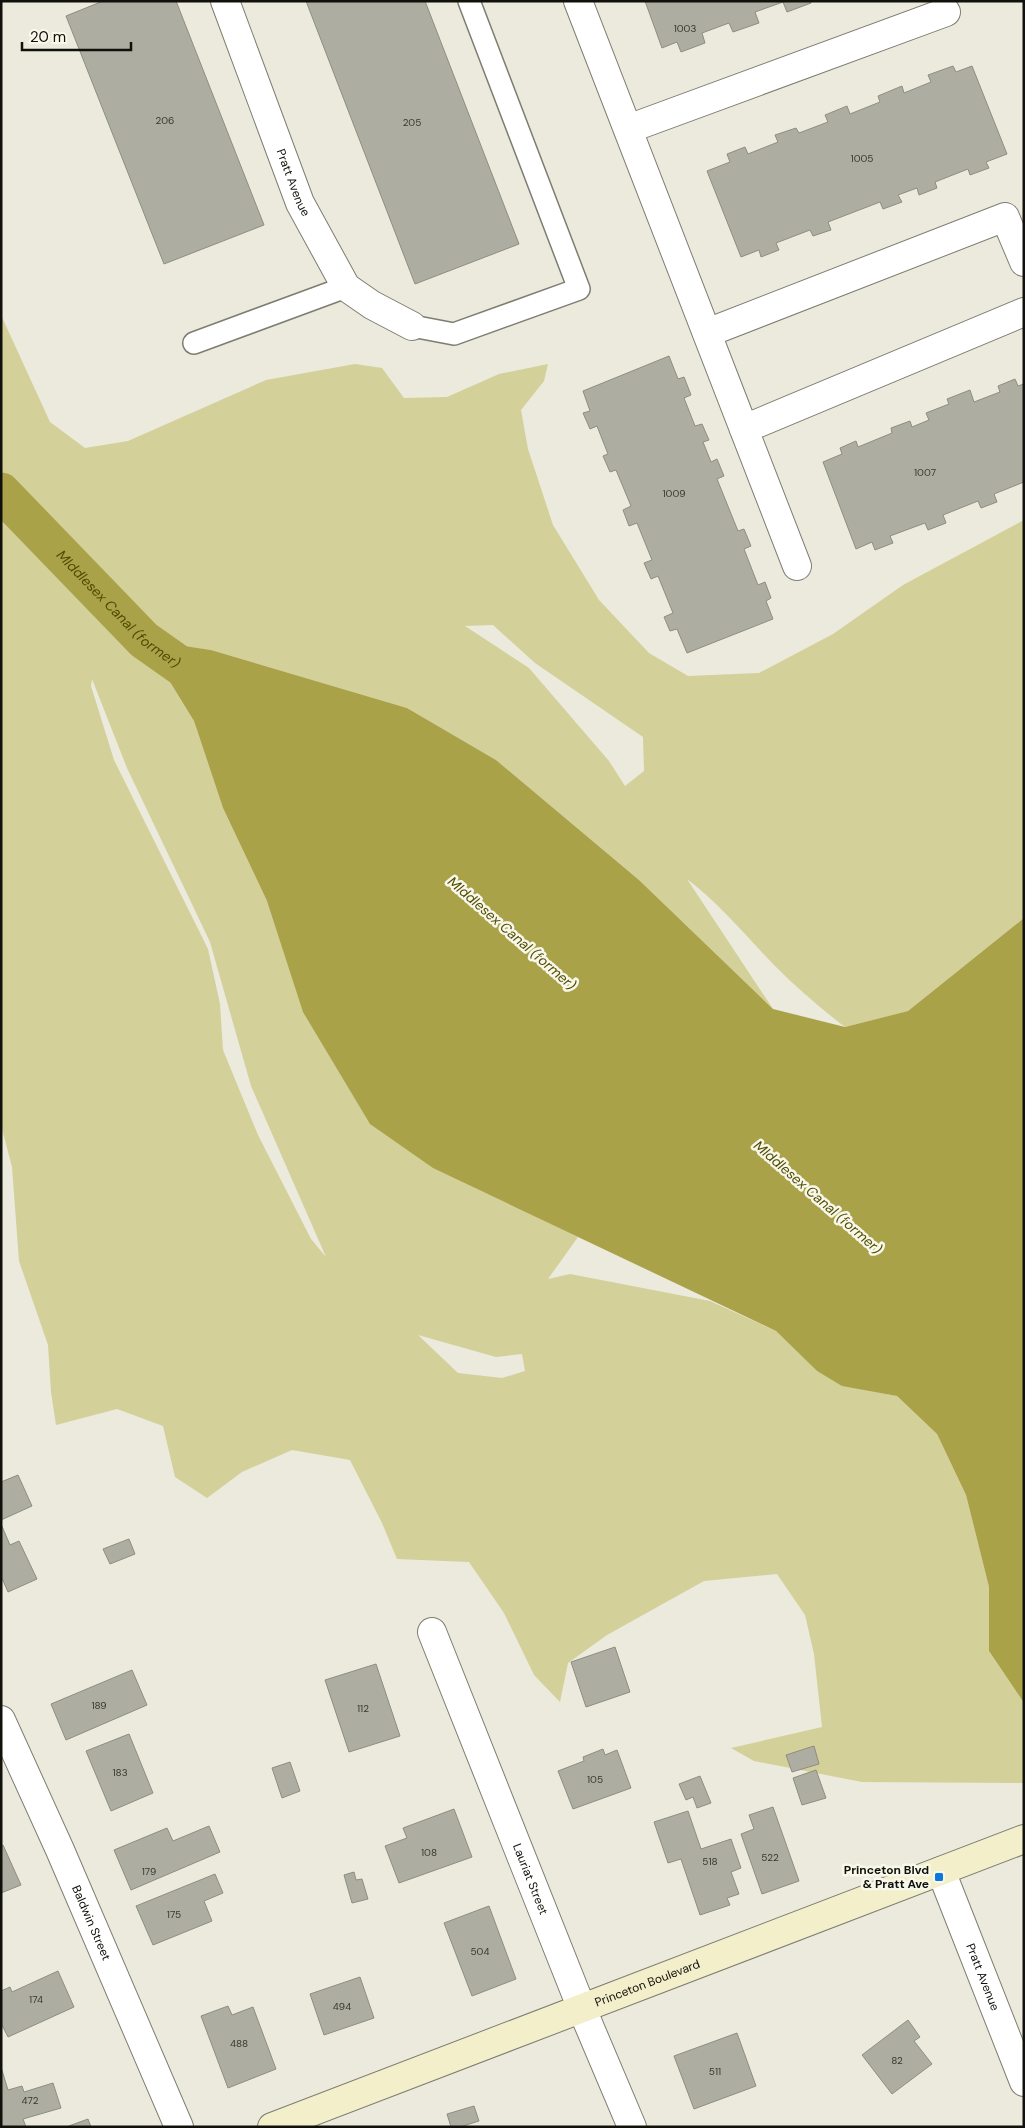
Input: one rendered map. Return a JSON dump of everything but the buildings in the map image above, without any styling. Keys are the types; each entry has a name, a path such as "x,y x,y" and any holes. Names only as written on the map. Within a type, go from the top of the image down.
{"main road":[{"name":"Princeton Boulevard","path":"272,2127 1024,1839"}],"street":[{"name":"Pratt Avenue","path":"225,1 300,203 346,287 372,305 412,326"},
{"path":"578,1 797,566"},
{"path":"628,129 946,12"},
{"path":"707,333 1005,217 1024,262"},
{"path":"744,429 1024,312"},
{"name":"Lauriat Street","path":"432,1632 582,2009 632,2127"},
{"name":"Baldwin Street","path":"1,1720 60,1850 179,2127"},
{"name":"Pratt Avenue","path":"940,1871 1024,2082"}],"lane":[{"path":"412,326 454,334 579,288 469,1"},
{"path":"194,343 346,287"}],"shaded area":[{"path":"1,315 50,422 85,448 128,441 266,380 355,364 382,368 404,398 447,397 499,374 548,364 544,381 521,410 528,449 553,525 599,600 649,653 688,676 759,673 833,634 903,585 1024,520 1024,918 908,1011 845,1027 792,982 722,910 687,879 773,1009 639,880 496,760 407,708 211,650 144,641 194,721 223,808 267,901 433,1167 578,1237 548,1279 570,1274 710,1301 776,1331 817,1371 842,1385 897,1396 937,1434 966,1495 989,1587 989,1651 1024,1703 1024,1783 862,1782 754,1761 731,1748 822,1727 814,1654 805,1615 777,1574 704,1581 607,1635 568,1663 560,1702 534,1675 504,1613 469,1562 397,1559 382,1523 350,1460 292,1450 242,1472 207,1498 175,1477 163,1426 117,1409 56,1425 51,1392 48,1345 19,1261 12,1167 1,1125","holes":["493,625 535,663 643,737 644,771 625,786 609,761 529,668 465,626","92,679 127,768 210,942 251,1086 326,1257 311,1239 258,1135 223,1050 220,1004 208,949 114,760 91,686","418,1335 496,1357 522,1354 525,1371 502,1378 458,1373"]}],"water":[{"path":"144,640 211,650 407,708 496,760 639,880 773,1009 845,1027 908,1011 1024,918 1024,1703 989,1651 989,1587 966,1495 937,1434 897,1396 842,1386 817,1371 776,1331 433,1168 370,1124 303,1012 267,901 223,808 194,721"}],"waterway":[{"name":"MIddlesex Canal (former)","path":"1,492 144,640 188,671"}],"place":[{"name":"Princeton Blvd & Pratt Ave","path":"939,1877"}]}
